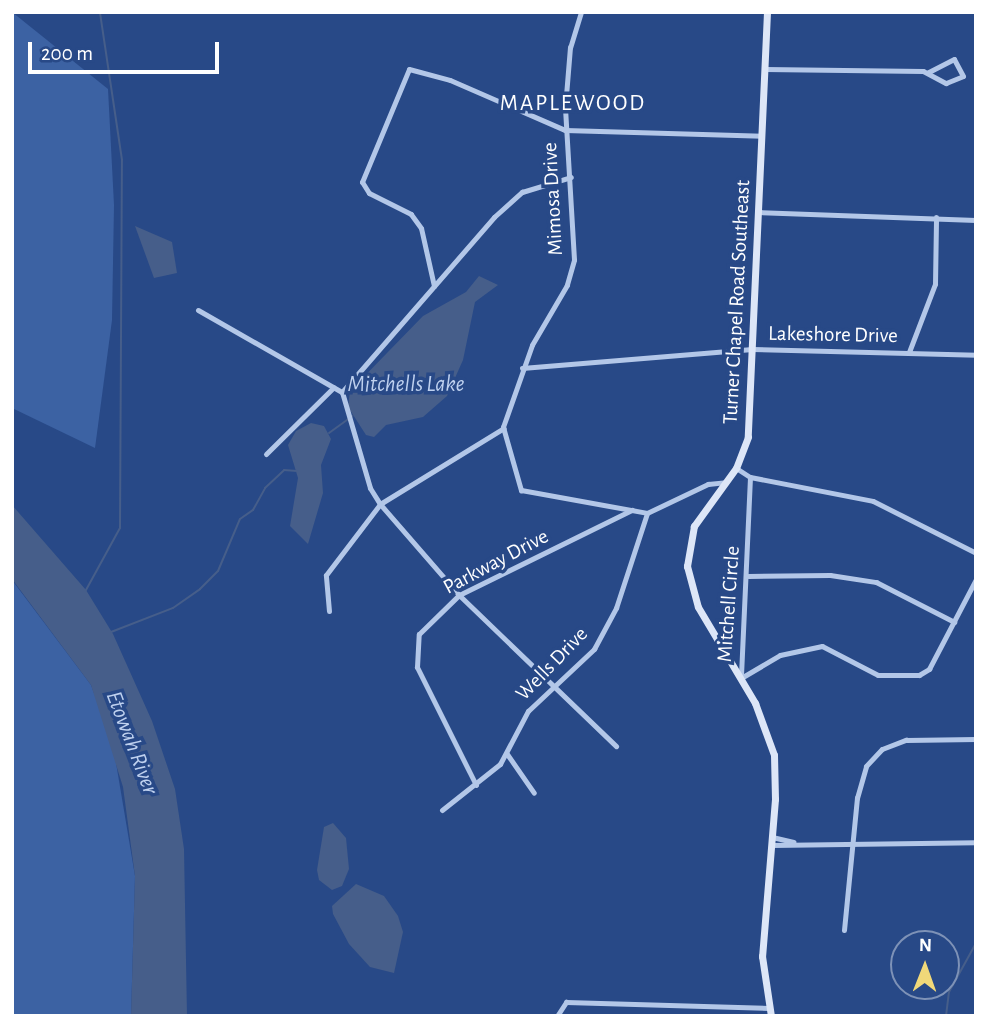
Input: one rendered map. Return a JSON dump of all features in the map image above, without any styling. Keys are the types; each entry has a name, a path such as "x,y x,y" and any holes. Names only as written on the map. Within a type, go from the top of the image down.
{"street":[{"name":"Mimosa Drive","path":"504,428 522,368 570,278 571,177 565,130 567,68 581,12"},
{"name":"Turner Chapel Road Southeast","path":"766,12 749,429 736,468 694,526 687,575 698,607 759,710 774,755 772,841 762,956 770,1012"},
{"path":"765,68 928,72 954,60 963,76 946,83 928,72"},
{"path":"434,286 421,228 411,214 369,193 362,182 404,73 418,68 565,130 762,136"},
{"path":"342,392 434,286 522,192 571,177"},
{"path":"758,212 976,220"},
{"path":"909,352 935,284 936,217"},
{"path":"198,310 342,392 370,488 380,504 459,594 615,746"},
{"name":"Lakeshore Drive","path":"522,368 752,349 976,355"},
{"path":"266,454 334,387"},
{"path":"329,611 326,575 380,504 504,428 521,490 647,513 708,484 726,482"},
{"path":"736,468 750,477 873,501 937,529 976,554"},
{"name":"Mitchell Circle","path":"741,678 748,576 750,477"},
{"name":"Parkway Drive","path":"476,785 414,654 419,634 459,594 632,510"},
{"name":"Wells Drive","path":"442,810 476,785 507,754 522,719 594,649 605,631 647,513"},
{"path":"748,576 830,575 876,582 954,622"},
{"name":"Mitchell Circle","path":"741,678 780,655 822,646 878,675 919,675 929,669 976,579"},
{"path":"844,930 860,781 871,760 906,740 976,739"},
{"path":"507,754 534,793"},
{"path":"772,841 976,842"},
{"path":"557,1016 566,1002 770,1012"}],"shaded area":[{"path":"12,12 108,89 114,205 112,320 95,448 12,408"},
{"path":"12,580 91,685 113,745 135,876 131,1016 12,1016"}],"water":[{"path":"135,226 172,242 177,273 154,278"},
{"name":"Mitchells Lake","path":"479,276 498,285 475,302 463,360 447,396 423,417 386,425 374,437 366,435 348,407 350,391 423,316 466,292"},
{"path":"311,423 324,426 331,439 321,465 323,493 308,544 290,526 298,478 288,445 296,431"},
{"name":"Etowah River","path":"12,505 86,590 113,634 152,721 175,789 184,849 187,1016 131,1016 135,876 123,787 91,685 12,579"},
{"path":"333,823 346,838 349,869 342,886 332,890 319,880 317,870 324,827"},
{"path":"356,884 384,896 398,916 403,932 394,973 370,967 349,944 333,914 332,906"}],"waterway":[{"path":"86,590 120,528 122,160 100,12"},
{"path":"329,433 352,416"},
{"path":"111,632 173,608 200,589 218,571 240,519 253,510 265,488 284,470 297,471"},
{"path":"946,1016 949,992 976,943"}],"district":[{"name":"MAPLEWOOD","path":"573,104"}]}
